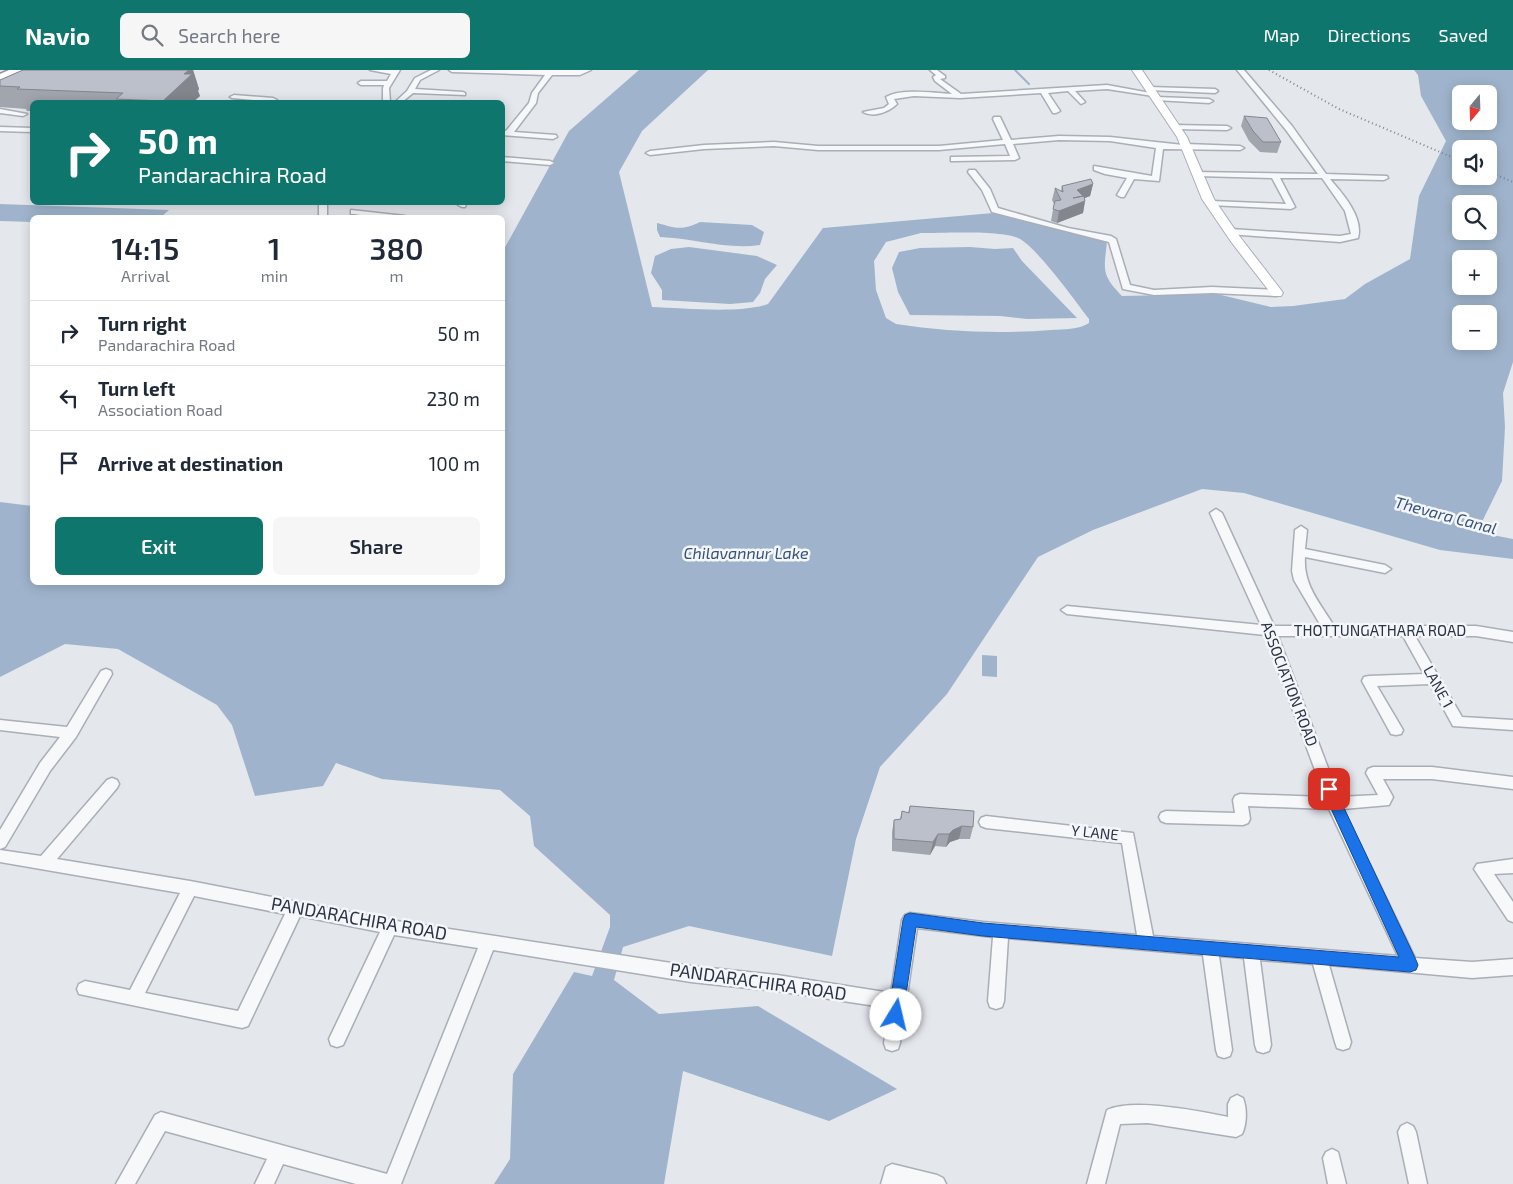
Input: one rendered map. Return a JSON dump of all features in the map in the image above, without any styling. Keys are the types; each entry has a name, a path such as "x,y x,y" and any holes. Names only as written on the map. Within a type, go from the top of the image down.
{"highway":[{"path":"0,72 5,70"},
{"path":"0,79 23,72"}],"street":[{"path":"373,70 396,71 386,92 387,100"},
{"path":"400,100 411,91 416,79 436,70"},
{"path":"452,70 580,74 588,70"},
{"path":"933,70 943,77 936,77 937,80 960,96"},
{"path":"1137,70 1187,147 1197,174 1212,203 1231,232 1277,293"},
{"path":"1231,232 1340,239 1355,236 1355,229 1346,204 1289,128 1240,70"},
{"path":"0,84 23,72"},
{"path":"505,134 532,103 535,93 550,73"},
{"path":"361,83 389,83"},
{"path":"909,84 914,94"},
{"path":"867,112 886,110 893,104 890,97 895,95 960,96 1107,87 1209,101"},
{"path":"1070,89 1081,102"},
{"path":"1043,90 1056,111"},
{"path":"411,91 463,94"},
{"path":"1153,94 1215,91"},
{"path":"234,98 273,100"},
{"path":"0,111 24,114"},
{"path":"954,159 1015,158 997,119"},
{"path":"1175,127 1227,128"},
{"path":"0,129 30,130"},
{"path":"505,134 553,137"},
{"path":"650,153 704,147 781,144 818,148 939,148 1059,138 1110,139 1160,146 1240,148"},
{"path":"1097,168 1105,172 1132,176 1155,183 1160,146"},
{"path":"505,159 550,163"},
{"path":"972,172 986,189 995,210 1067,230 1108,238 1113,241 1126,287 1147,292 1205,290 1277,293"},
{"path":"1197,174 1384,178"},
{"path":"1212,203 1291,207 1275,175"},
{"path":"1121,195 1132,176"},
{"name":"ASSOCIATION ROAD","path":"1216,513 1270,631 1334,803 1410,965"},
{"path":"1301,530 1298,571 1300,580 1330,631"},
{"path":"1300,552 1385,569"},
{"name":"THOTTUNGATHARA ROAD","path":"1067,610 1270,631 1476,631 1513,637"},
{"name":"LANE 1","path":"1406,630 1458,722 1513,725"},
{"path":"0,843 45,767 71,733 106,674"},
{"path":"1396,730 1369,681 1434,679"},
{"path":"0,725 71,733"},
{"path":"1166,817 1243,819 1240,800 1334,803 1384,801 1386,797 1374,778 1373,773 1432,773 1513,783"},
{"path":"45,863 112,784"},
{"name":"Y LANE","path":"986,822 1128,836 1146,942"},
{"name":"PANDARACHIRA ROAD","path":"0,856 190,888 390,927 489,941 625,964 777,983 898,1002"},
{"path":"1513,866 1482,869 1513,915"},
{"path":"134,999 190,888"},
{"path":"85,989 242,1020 296,908"},
{"path":"892,1043 910,920 1001,931 1472,970 1513,967"},
{"path":"337,1039 390,927"},
{"path":"996,1001 1001,931"},
{"path":"125,1184 161,1121 390,1184 489,941"},
{"path":"1210,948 1224,1050"},
{"path":"1251,952 1263,1045"},
{"path":"1320,957 1342,1042"},
{"path":"1096,1184 1113,1116 1148,1114 1236,1128 1237,1104"},
{"path":"1407,1132 1418,1184"},
{"path":"264,1184 279,1153"},
{"path":"1332,1158 1337,1184"},
{"path":"890,1184 892,1173 937,1184"}],"water":[{"name":"Chilavannur Lake","path":"639,70 708,70 642,131 619,172 652,307 727,310 768,304 823,228 993,213 1107,241 1105,266 1107,277 1122,296 1217,294 1271,307 1345,299 1365,284 1410,259 1419,196 1446,141 1421,96 1418,75 1414,70 1513,70 1513,362 1503,393 1505,427 1502,481 1477,532 1513,539 1513,559 1440,550 1244,493 1202,489 1093,530 1038,557 947,694 880,767 856,839 832,956 689,926 623,947 614,980 659,1014 758,1006 897,1089 829,1121 683,1071 664,1184 494,1184 510,1159 513,1074 574,972 592,976 610,927 610,915 534,846 530,816 500,790 382,779 336,763 323,786 255,796 232,725 217,705 118,649 65,644 0,677 0,502 30,506 30,585 505,585 505,247 569,131","holes":["921,233 985,233 1010,235 1018,238 1035,252 1066,288 1089,319 1089,323 1071,329 1012,332 974,332 896,324 886,318 876,290 874,261 886,242"]},
{"path":"0,204 169,210 163,215 30,215 30,222 0,221"},
{"path":"700,222 752,225 764,232 760,245 735,246 660,237 657,230 657,223 678,228 688,227"},
{"path":"689,247 757,256 777,265 765,279 760,293 753,302 730,304 662,300 662,290 651,273 655,256 671,249"},
{"path":"920,248 1013,248 1022,261 1077,318 1027,319 1000,316 910,315 898,292 892,268 899,252"},
{"path":"982,655 997,656 997,677 982,676"}],"building":[{"path":"23,70 189,70 184,74 192,74 164,100 116,99 123,93 17,89 20,87 0,86 0,80"},
{"path":"1244,116 1267,118 1281,142 1263,142 1253,131"},
{"path":"1091,179 1093,184 1077,190 1083,196 1073,198 1084,196 1085,201 1059,211 1053,209 1055,201 1061,200 1055,188 1063,192 1062,186"},
{"path":"910,806 974,811 973,827 962,826 949,834 938,834 933,842 894,839 894,820 901,819 902,811 909,813"}],"waterway":[{"path":"1015,70 1029,84"}],"railway":[{"path":"1269,70 1339,109 1452,157"},
{"path":"1497,175 1513,182"}],"route":[{"path":"896,1015 910,920 983,929 1410,965 1329,789"}],"water label":[{"name":"Thevara Canal","path":"1446,515"}]}
